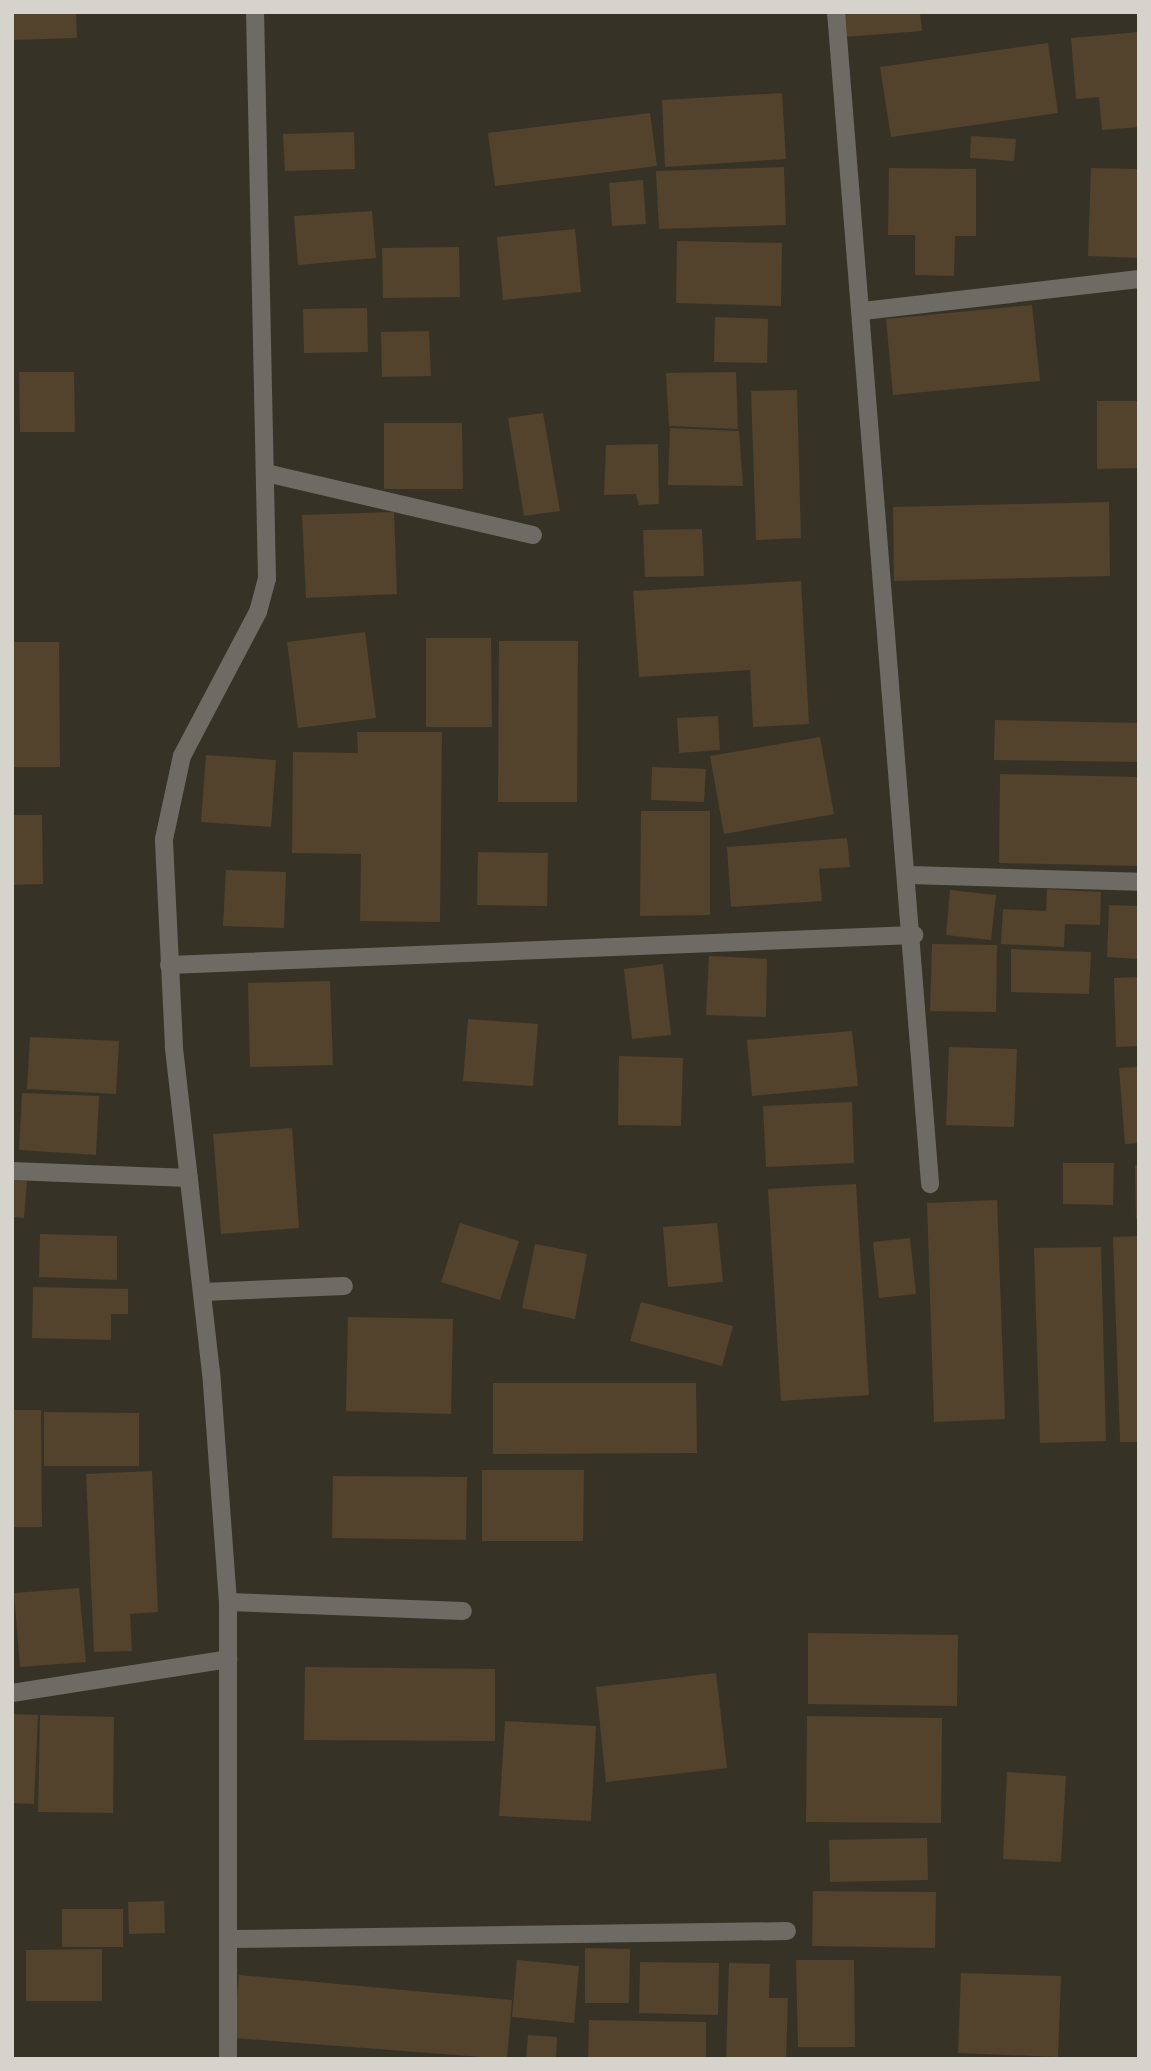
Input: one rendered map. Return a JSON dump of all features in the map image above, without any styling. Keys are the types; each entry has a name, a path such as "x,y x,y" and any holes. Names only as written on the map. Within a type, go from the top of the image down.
{"street":[{"path":"228,2059 228,1602 202,1292 169,965 164,839 182,756 258,612 267,579 255,12"},
{"path":"836,12 914,935 930,1184"},
{"path":"863,311 1139,279"},
{"path":"266,474 533,535"},
{"path":"909,875 1139,881"},
{"path":"169,965 914,935"},
{"path":"12,1171 189,1178"},
{"path":"202,1292 344,1286"},
{"path":"228,1602 463,1611"},
{"path":"12,1693 228,1659"},
{"path":"230,1939 787,1931"}],"building":[{"path":"12,12 76,12 77,38 12,40"},
{"path":"843,12 920,12 922,31 845,37"},
{"path":"1139,32 1139,127 1102,130 1099,97 1076,99 1071,38"},
{"path":"1048,43 1058,113 891,137 880,67"},
{"path":"782,93 786,159 665,167 662,100"},
{"path":"650,113 657,166 495,186 488,133"},
{"path":"354,132 355,169 285,171 283,134"},
{"path":"971,136 1016,139 1014,161 970,158"},
{"path":"784,167 786,225 659,229 656,171"},
{"path":"889,168 976,169 976,236 955,236 954,276 915,275 915,235 888,235"},
{"path":"1091,168 1139,169 1139,258 1088,256"},
{"path":"643,180 646,224 612,226 609,183"},
{"path":"372,211 376,258 298,265 294,216"},
{"path":"575,229 581,292 503,300 497,237"},
{"path":"677,241 782,243 781,306 676,303"},
{"path":"459,247 460,297 383,298 382,248"},
{"path":"1032,305 1040,381 893,395 886,319"},
{"path":"367,308 368,352 304,353 303,309"},
{"path":"715,317 768,319 767,363 714,362"},
{"path":"429,331 431,376 382,377 381,332"},
{"path":"19,372 74,372 75,432 20,432"},
{"path":"736,372 738,429 669,426 666,373"},
{"path":"797,390 801,538 756,540 751,391"},
{"path":"1097,401 1139,401 1139,468 1097,469"},
{"path":"543,413 560,511 524,516 508,418"},
{"path":"384,423 462,423 463,489 384,489"},
{"path":"670,428 739,431 743,486 668,485"},
{"path":"658,444 659,504 639,505 636,494 604,495 606,445"},
{"path":"1109,502 1110,576 894,581 893,507"},
{"path":"394,512 397,594 306,598 302,515"},
{"path":"702,529 704,576 645,577 643,530"},
{"path":"801,581 809,724 753,727 750,670 639,677 633,591"},
{"path":"365,632 376,718 298,728 287,642"},
{"path":"426,638 491,638 492,727 426,727"},
{"path":"499,641 578,641 577,802 498,802"},
{"path":"12,642 59,642 60,767 12,767"},
{"path":"718,716 720,750 679,753 677,718"},
{"path":"995,720 1139,723 1139,762 994,760"},
{"path":"357,732 442,732 440,922 360,921 361,854 292,853 293,752 358,753"},
{"path":"820,737 834,814 724,834 710,756"},
{"path":"206,755 276,760 271,827 201,822"},
{"path":"652,767 706,769 704,802 651,800"},
{"path":"1000,774 1139,777 1139,866 999,863"},
{"path":"641,811 710,811 710,915 640,916"},
{"path":"12,815 42,815 43,884 12,885"},
{"path":"847,838 850,867 819,869 822,901 731,907 727,847"},
{"path":"478,852 548,853 547,906 477,905"},
{"path":"226,870 286,872 284,928 223,926"},
{"path":"1047,889 1101,892 1100,925 1065,924 1064,947 1001,944 1003,909 1046,911"},
{"path":"950,890 996,895 991,940 946,935"},
{"path":"1109,905 1138,906 1137,959 1107,957"},
{"path":"932,944 997,945 996,1012 930,1011"},
{"path":"1011,949 1091,952 1089,994 1011,992"},
{"path":"709,956 767,959 766,1017 706,1015"},
{"path":"663,964 671,1035 632,1039 624,969"},
{"path":"1139,977 1139,1046 1116,1047 1114,978"},
{"path":"330,981 333,1065 250,1067 248,983"},
{"path":"468,1019 538,1024 533,1086 463,1081"},
{"path":"852,1031 858,1086 752,1096 747,1040"},
{"path":"30,1037 119,1041 116,1094 27,1089"},
{"path":"949,1047 1017,1049 1014,1127 946,1125"},
{"path":"619,1056 683,1058 681,1126 618,1125"},
{"path":"1139,1067 1139,1143 1125,1144 1119,1068"},
{"path":"22,1093 99,1096 96,1155 19,1150"},
{"path":"852,1102 854,1163 766,1167 763,1106"},
{"path":"292,1128 299,1228 221,1234 213,1134"},
{"path":"1063,1163 1114,1163 1113,1205 1063,1204"},
{"path":"1135,1165 1139,1165 1139,1219 1136,1219"},
{"path":"12,1180 27,1181 24,1218 12,1217"},
{"path":"856,1184 869,1395 781,1401 768,1189"},
{"path":"997,1200 1005,1419 934,1422 927,1203"},
{"path":"460,1223 519,1241 500,1300 441,1282"},
{"path":"717,1223 723,1282 668,1287 663,1227"},
{"path":"40,1234 117,1236 117,1280 39,1277"},
{"path":"1139,1236 1139,1442 1120,1442 1113,1237"},
{"path":"910,1238 916,1294 879,1298 873,1242"},
{"path":"535,1244 587,1254 575,1319 522,1308"},
{"path":"1101,1247 1106,1441 1040,1443 1034,1248"},
{"path":"33,1287 128,1289 128,1314 111,1314 111,1340 32,1338"},
{"path":"641,1302 733,1326 722,1366 630,1341"},
{"path":"348,1317 453,1319 451,1414 346,1411"},
{"path":"493,1383 696,1383 697,1453 493,1454"},
{"path":"12,1410 41,1410 42,1527 12,1527"},
{"path":"44,1412 139,1413 139,1466 44,1466"},
{"path":"482,1470 584,1470 583,1541 482,1541"},
{"path":"152,1471 158,1612 130,1614 132,1651 94,1652 86,1474"},
{"path":"333,1476 467,1477 466,1540 332,1538"},
{"path":"79,1588 86,1662 20,1667 14,1593"},
{"path":"808,1633 958,1635 957,1706 808,1704"},
{"path":"305,1667 495,1669 495,1741 304,1740"},
{"path":"716,1673 727,1768 606,1782 596,1687"},
{"path":"12,1714 38,1715 34,1804 12,1803"},
{"path":"40,1715 114,1717 113,1813 38,1812"},
{"path":"807,1716 942,1718 941,1823 806,1822"},
{"path":"505,1721 596,1726 591,1821 499,1816"},
{"path":"1007,1772 1066,1776 1061,1862 1003,1859"},
{"path":"927,1838 928,1880 830,1882 829,1840"},
{"path":"813,1891 936,1892 935,1948 812,1946"},
{"path":"164,1901 165,1933 129,1934 128,1902"},
{"path":"62,1909 123,1909 123,1947 62,1947"},
{"path":"585,1948 630,1949 629,2003 585,2003"},
{"path":"102,1949 102,2001 26,2001 26,1950"},
{"path":"517,1960 579,1966 574,2023 512,2017"},
{"path":"796,1960 854,1960 855,2047 798,2047"},
{"path":"640,1962 719,1963 718,2015 639,2013"},
{"path":"729,1963 770,1964 769,1998 788,1998 786,2059 726,2059"},
{"path":"961,1973 1061,1976 1058,2057 958,2053"},
{"path":"239,1975 512,2000 507,2059 233,2038"},
{"path":"589,2020 706,2022 706,2059 588,2059"},
{"path":"528,2035 557,2037 556,2059 526,2059"}]}
